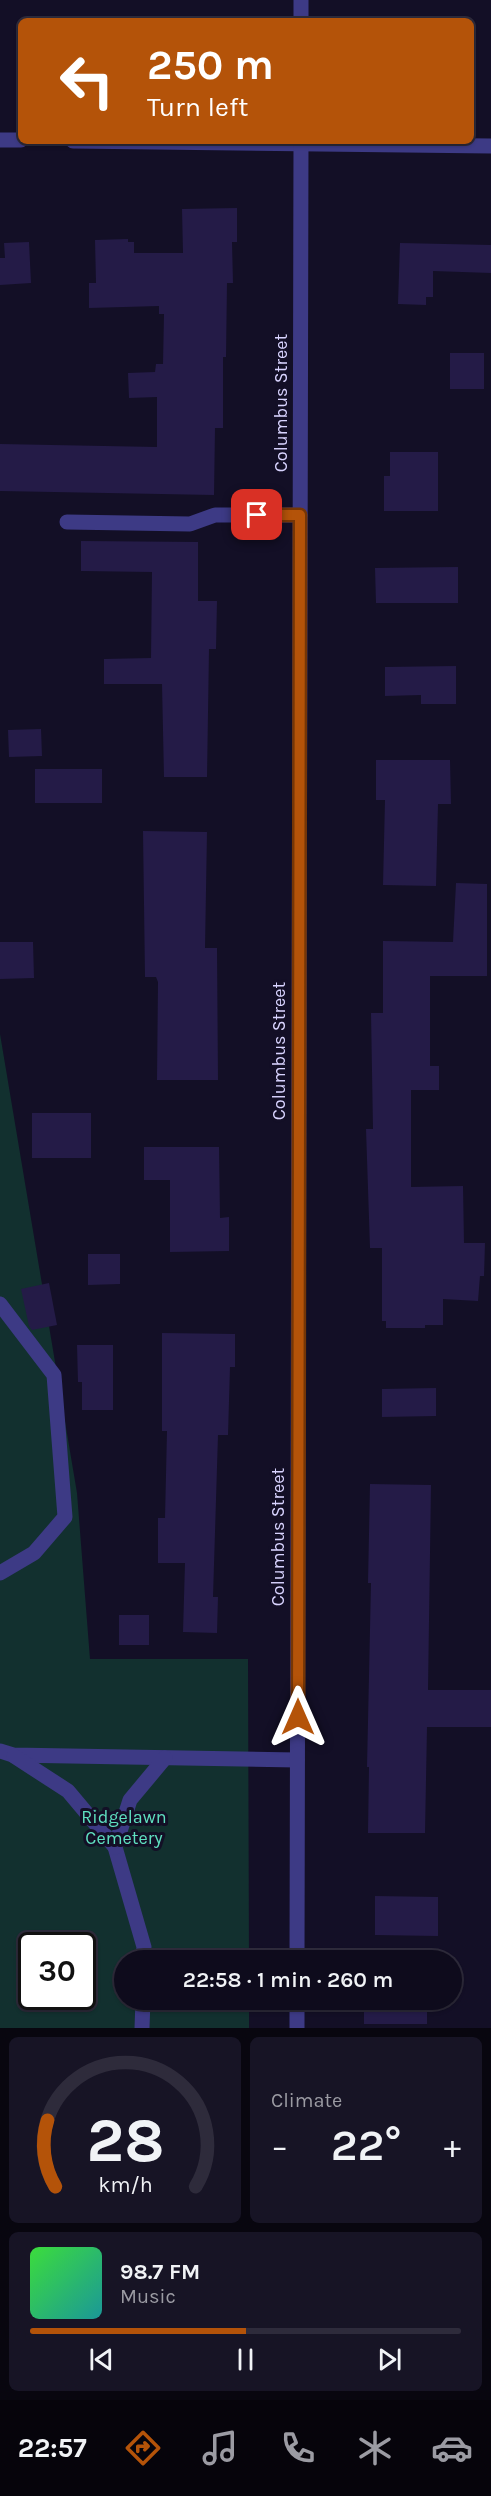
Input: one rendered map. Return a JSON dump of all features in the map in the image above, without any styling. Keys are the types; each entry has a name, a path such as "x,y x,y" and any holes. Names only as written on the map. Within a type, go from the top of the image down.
{"street":[{"path":"301,0 301,18"},
{"path":"0,140 18,140"},
{"name":"Columbus Street","path":"297,1950 301,144"},
{"path":"396,144 491,146"},
{"path":"67,522 190,524 215,514 300,515"},
{"path":"0,1304 54,1375 65,1517 33,1553 0,1573"},
{"path":"6,1753 297,1760"},
{"path":"6,1753 68,1791 115,1847 144,1950"},
{"path":"115,1847 130,1800 165,1758"},
{"path":"142,2028 143,2010"},
{"path":"297,2010 297,2028"}],"green space":[{"name":"Ridgelawn Cemetery","path":"0,1034 77,1493 90,1659 248,1659 249,1950 114,1950 114,2010 249,2010 249,2028 0,2028"}],"building":[{"path":"237,208 237,242 232,242 233,283 227,283 226,357 223,357 223,428 215,428 214,495 0,491 0,444 157,447 157,397 129,398 128,373 155,372 156,364 163,364 164,314 159,314 159,306 89,308 89,283 96,283 95,240 128,239 128,242 134,242 134,253 183,253 182,209"},
{"path":"29,242 31,283 0,285 0,258 5,258 4,243"},
{"path":"400,243 491,245 491,273 433,271 433,297 426,297 426,305 398,304"},
{"path":"450,353 484,353 484,389 450,389"},
{"path":"390,452 438,452 438,511 384,511 384,476 390,476"},
{"path":"81,541 198,542 198,601 217,601 216,649 209,649 207,777 164,777 162,684 104,684 104,659 151,658 152,572 81,571"},
{"path":"458,567 458,603 376,603 375,568"},
{"path":"456,666 456,704 421,704 421,695 385,696 385,667"},
{"path":"41,729 42,756 9,757 8,730"},
{"path":"376,760 450,760 451,804 438,804 436,886 383,885 385,800 376,800"},
{"path":"35,769 102,769 102,803 35,803"},
{"path":"143,831 207,832 205,948 217,948 218,1080 157,1080 158,982 156,977 145,977"},
{"path":"456,883 487,884 487,976 430,976 430,1066 439,1066 439,1090 411,1090 411,1187 463,1186 464,1243 485,1243 484,1276 480,1276 478,1301 443,1299 443,1325 425,1325 425,1328 386,1328 386,1321 382,1321 382,1248 370,1248 366,1129 373,1129 371,1013 383,1013 383,941 453,942"},
{"path":"0,942 33,942 34,978 0,979"},
{"path":"32,1113 91,1113 91,1158 32,1158"},
{"path":"144,1147 219,1147 220,1218 229,1217 229,1251 170,1252 170,1180 144,1180"},
{"path":"88,1254 120,1254 120,1284 88,1285"},
{"path":"49,1283 57,1325 32,1330 29,1326 21,1289"},
{"path":"162,1333 235,1334 235,1367 230,1367 228,1435 218,1435 213,1597 218,1597 217,1633 183,1632 185,1563 158,1563 158,1518 165,1518 167,1431 162,1431"},
{"path":"77,1345 113,1345 113,1410 82,1410 82,1382 78,1382"},
{"path":"436,1388 436,1416 382,1417 382,1389"},
{"path":"370,1484 431,1485 428,1690 491,1690 491,1727 427,1727 425,1833 368,1833"},
{"path":"119,1615 149,1615 149,1645 119,1645"},
{"path":"375,1896 438,1897 438,1936 375,1935"},
{"path":"364,2010 427,2010 427,2024 364,2024"}],"route":[{"path":"257,515 300,515 298,1717"}]}
